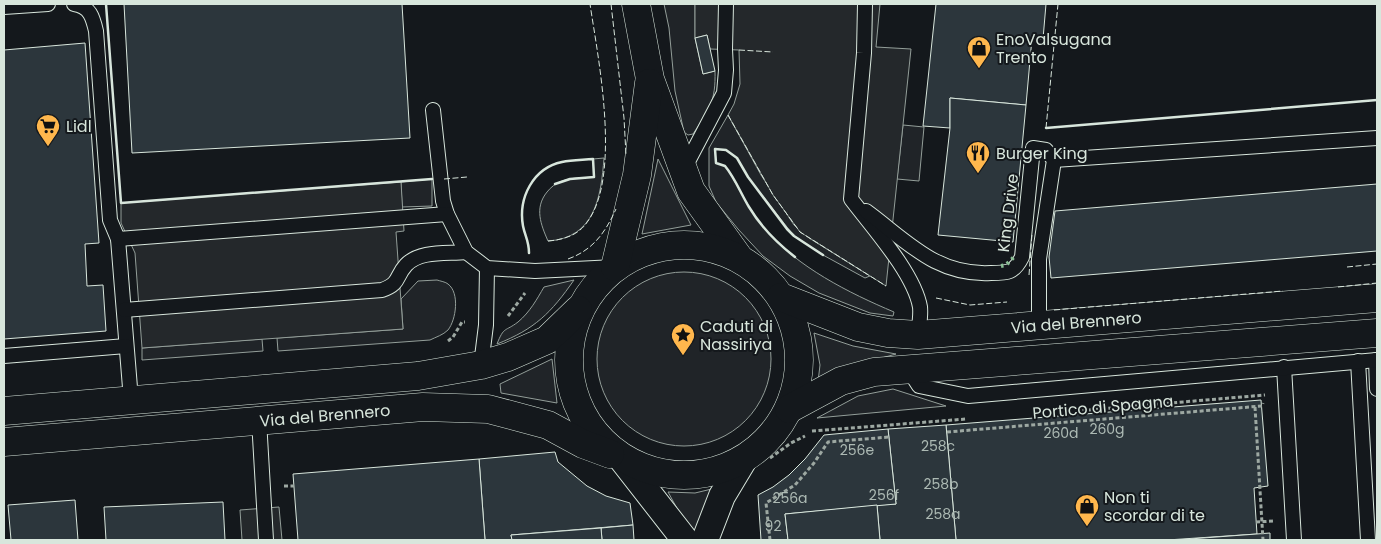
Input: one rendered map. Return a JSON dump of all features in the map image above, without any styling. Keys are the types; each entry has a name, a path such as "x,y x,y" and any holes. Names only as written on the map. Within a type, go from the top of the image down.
{"main road":[{"path":"636,4 650,79 691,191 706,215 739,258"},
{"path":"615,267 637,175 650,79"},
{"path":"683,244 712,248 739,258 764,276 781,297 795,326 800,354 798,382 789,409 754,461 718,472 692,476 665,475 642,469 621,458 596,437 580,412 571,386 568,366 571,336 581,307 593,289 615,267 655,248 683,244"},
{"name":"Via del Brennero","path":"781,297 858,327 888,333 918,335 1377,298"},
{"name":"Via del Brennero","path":"4,411 418,376 481,365 508,357 547,340 581,307"},
{"name":"Via del Brennero","path":"789,409 841,381 874,372 1377,332"},
{"name":"Via del Brennero","path":"8,438 423,407 488,409 548,425 583,444 621,458"}],"street":[{"name":"Via del Brennero","path":"8,438 8,417 35,409"},
{"path":"621,458 685,540"},
{"path":"705,540 722,496 754,461"}],"lane":[{"path":"4,6 48,4"},
{"path":"74,4 82,5 92,15 96,31 110,220 118,239 130,400"},
{"path":"684,169 724,93 726,4"},
{"path":"866,4 864,54 851,199 890,249 916,293 920,310 918,335"},
{"path":"433,110 443,201 447,214 466,252 487,268 535,271 615,267"},
{"path":"1039,326 1039,259 1054,160 1377,138"},
{"name":"King Drive","path":"851,199 922,255 943,266 984,274 1008,272 1016,267 1022,257 1034,148 1046,150 1054,160"},
{"path":"118,239 447,214"},
{"path":"124,310 382,290 393,286 406,265 420,256 466,252"},
{"path":"481,365 486,325 487,268"},
{"path":"4,356 126,346"},
{"path":"908,369 919,386 968,396 1376,360 1377,389"},
{"path":"1358,361 1368,540"},
{"path":"1284,367 1294,540"},
{"path":"259,420 266,540"}],"path":[{"path":"504,318 511,314 528,288"},
{"path":"1068,412 1267,395"},
{"name":"Portico di Spagna","path":"947,432 1262,406"},
{"path":"1256,407 1263,540"},
{"path":"754,461 814,431 970,419"},
{"path":"770,540 766,503 795,485 814,463 828,442 889,437"}],"shaded area":[{"path":"664,4 695,4 695,38 703,74 715,71 713,98 693,134 688,135 684,132 675,91 669,28"},
{"path":"695,4 880,4 876,47 911,49 886,286 800,232 773,195 728,115 734,104 740,84 739,50 710,49 707,35 695,38"},
{"path":"728,115 761,175 794,225 809,238 870,276 865,278 823,255 794,236 748,177 737,158 726,150 715,149 716,163 725,166 728,170 750,208 765,229 778,243 808,267 859,296 894,312 893,316 870,313 819,293 790,276 763,256 738,229 716,202 709,186 709,148"},
{"path":"903,125 924,127 919,181 897,179"},
{"path":"604,158 601,187 593,213 586,224 564,238 548,241 540,216 541,204 547,192 554,185 562,181 594,177 593,159"},
{"path":"658,159 691,225 642,234"},
{"path":"432,179 432,206 402,207 401,182"},
{"path":"401,182 404,231 396,232 403,329 142,348 135,253 121,223 121,203"},
{"path":"684,272 701,274 717,279 739,292 751,304 767,334 771,359 769,376 764,392 751,414 739,426 709,442 684,446 667,444 651,439 629,426 617,414 601,384 597,359 599,342 604,326 617,304 629,292 659,276"},
{"path":"437,280 447,283 452,288 456,307 451,326 442,335 430,340 278,351 277,338 403,329 401,299 418,281"},
{"path":"574,280 558,302 541,319 522,332 497,344 503,332 526,314 544,287"},
{"path":"814,333 853,346 896,354 853,366 818,382 820,365"},
{"path":"262,339 263,351 142,360 142,348"},
{"path":"552,359 557,403 501,393 500,384"},
{"path":"893,389 946,406 817,418 858,396"},
{"path":"720,487 701,540 684,521 668,492 695,493"},
{"path":"279,507 282,540 242,540 240,510"}],"building":[{"path":"124,4 402,4 410,138 132,153"},
{"name":"EnoValsugana Trento","path":"936,4 1046,4 1043,39 1032,38 1026,105 950,98 950,128 923,126"},
{"path":"707,35 715,71 703,74 695,38"},
{"name":"Lidl","path":"85,43 99,243 85,244 87,286 103,285 106,331 4,339 4,50"},
{"path":"950,98 1026,105 1013,242 938,235 950,128"},
{"path":"1377,184 1377,251 1051,278 1049,257 1055,211"},
{"path":"1261,400 1268,486 1254,488 1257,534 1167,540 956,540 946,425"},
{"path":"946,425 956,540 880,540 877,505 896,504 888,429"},
{"path":"888,429 896,504 785,514 788,540 761,540 758,495 789,475 805,459 824,435"},
{"path":"555,452 558,462 587,486 606,496 630,503 633,525 511,535 512,540 485,540 479,459"},
{"path":"479,459 485,540 298,540 293,474"},
{"path":"75,500 78,540 11,540 8,505"},
{"path":"223,502 225,540 106,540 104,507"},
{"path":"877,505 880,540 788,540 785,514"},
{"path":"633,525 634,540 602,540 601,528"},
{"path":"601,528 602,540 512,540 511,535"},
{"path":"1270,533 1270,540 1176,540"}],"hedge":[{"path":"1001,266 1006,265 1015,256"}],"fence":[{"path":"548,241 568,237 585,225 596,205 603,179 605,118 590,4"},
{"path":"611,4 624,118 626,155"},
{"path":"1046,128 1058,4"},
{"path":"739,50 773,52"},
{"path":"728,115 773,195 800,232 886,286"},
{"path":"444,179 467,177"},
{"path":"568,259 584,251 597,240 616,209"},
{"path":"1029,275 1032,234"},
{"path":"1347,267 1377,264"},
{"path":"1338,287 1377,283"},
{"path":"1054,310 1283,291"},
{"path":"936,298 970,305 1007,302"}],"wall":[{"path":"106,4 121,203 432,179"},
{"path":"1046,128 1377,100"},
{"path":"795,257 764,228 749,207 729,171 725,166 716,163 715,149 726,150 737,158 748,177 787,229 794,236 823,255"},
{"path":"529,253 522,215 525,195 530,186 543,171 552,165 566,161 593,159 594,177 570,179 555,184"}],"place":[{"name":"EnoValsugana Trento","path":"979,69"},
{"name":"Lidl","path":"48,147"},
{"name":"Burger King","path":"978,174"},
{"name":"Caduti di Nassiriya","path":"683,356"},
{"name":"Non ti scordar di te","path":"1087,527"}]}
